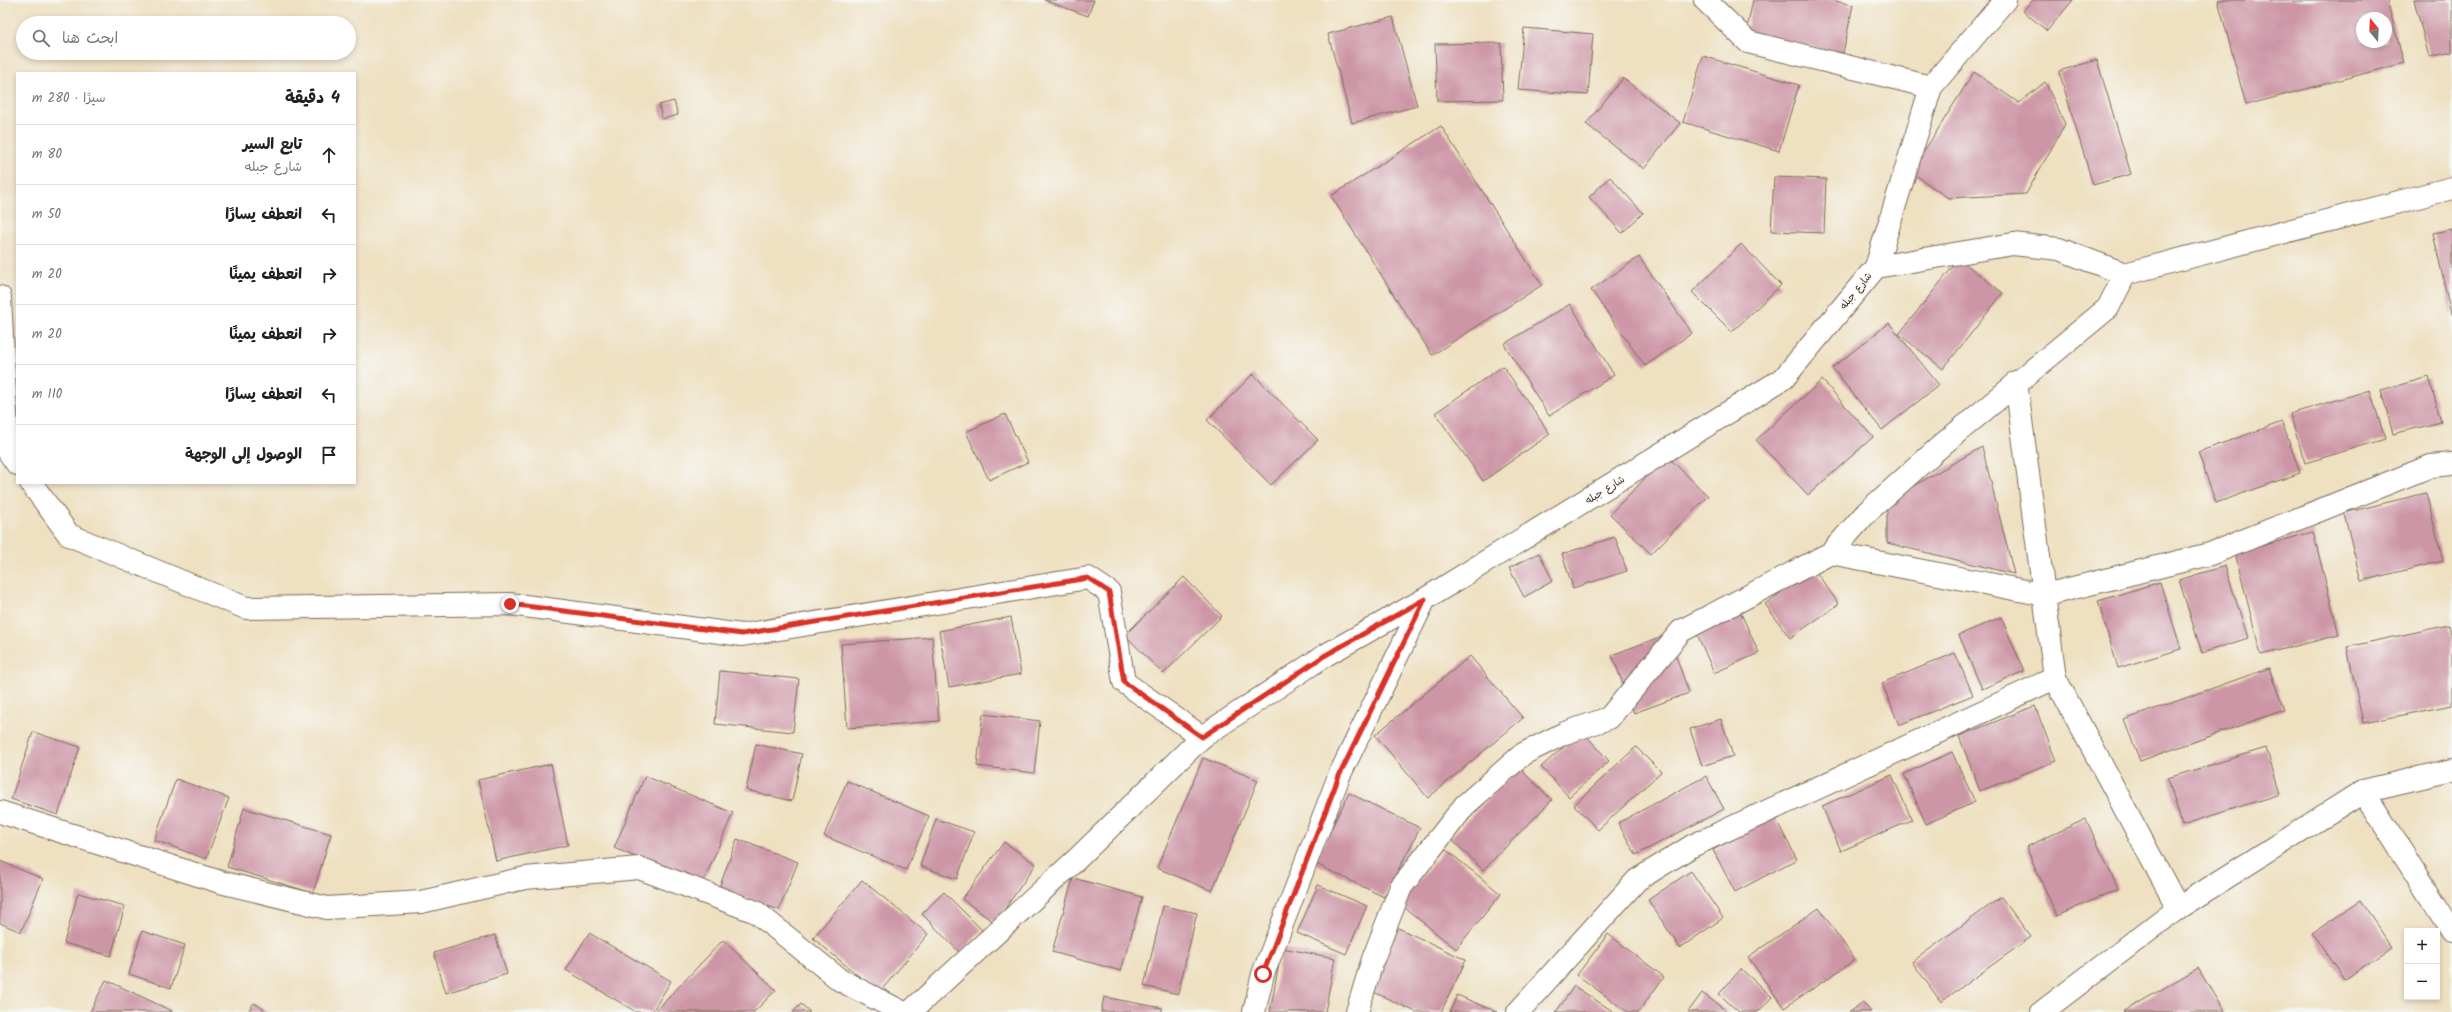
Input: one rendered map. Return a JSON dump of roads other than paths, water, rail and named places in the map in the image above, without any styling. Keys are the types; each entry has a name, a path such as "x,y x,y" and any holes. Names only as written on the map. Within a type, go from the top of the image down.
{"street":[{"path":"1704,0 1748,42 1931,87"},
{"name":"شارع جبله","path":"910,1012 1078,858 1202,737 1324,656 1425,599 1784,378 1876,267 1931,87 2006,0"},
{"path":"1876,267 2013,244 2059,249 2125,274 2452,188"},
{"path":"1357,1012 1373,959 1401,886 1465,805 1523,754 1565,733 1609,718 1681,632 1831,553 1867,512 1943,444 2016,382 2108,308 2125,274"},
{"path":"0,297 8,451 16,463"},
{"path":"2016,382 2055,678 2178,908"},
{"path":"1831,553 2045,595 2210,554 2431,466 2452,464"},
{"path":"32,484 69,535 246,608 510,604 742,634 1088,578 1109,592 1124,682 1202,737"},
{"path":"1254,1012 1263,974 1339,776 1425,599"},
{"path":"1518,1012 1637,880 1692,846 2055,678"},
{"path":"2042,1012 2178,908 2363,791 2452,770"},
{"path":"2363,791 2452,931"},
{"path":"0,812 220,882 327,908 421,902 525,878 639,868 756,912 840,980 902,1012"}]}
